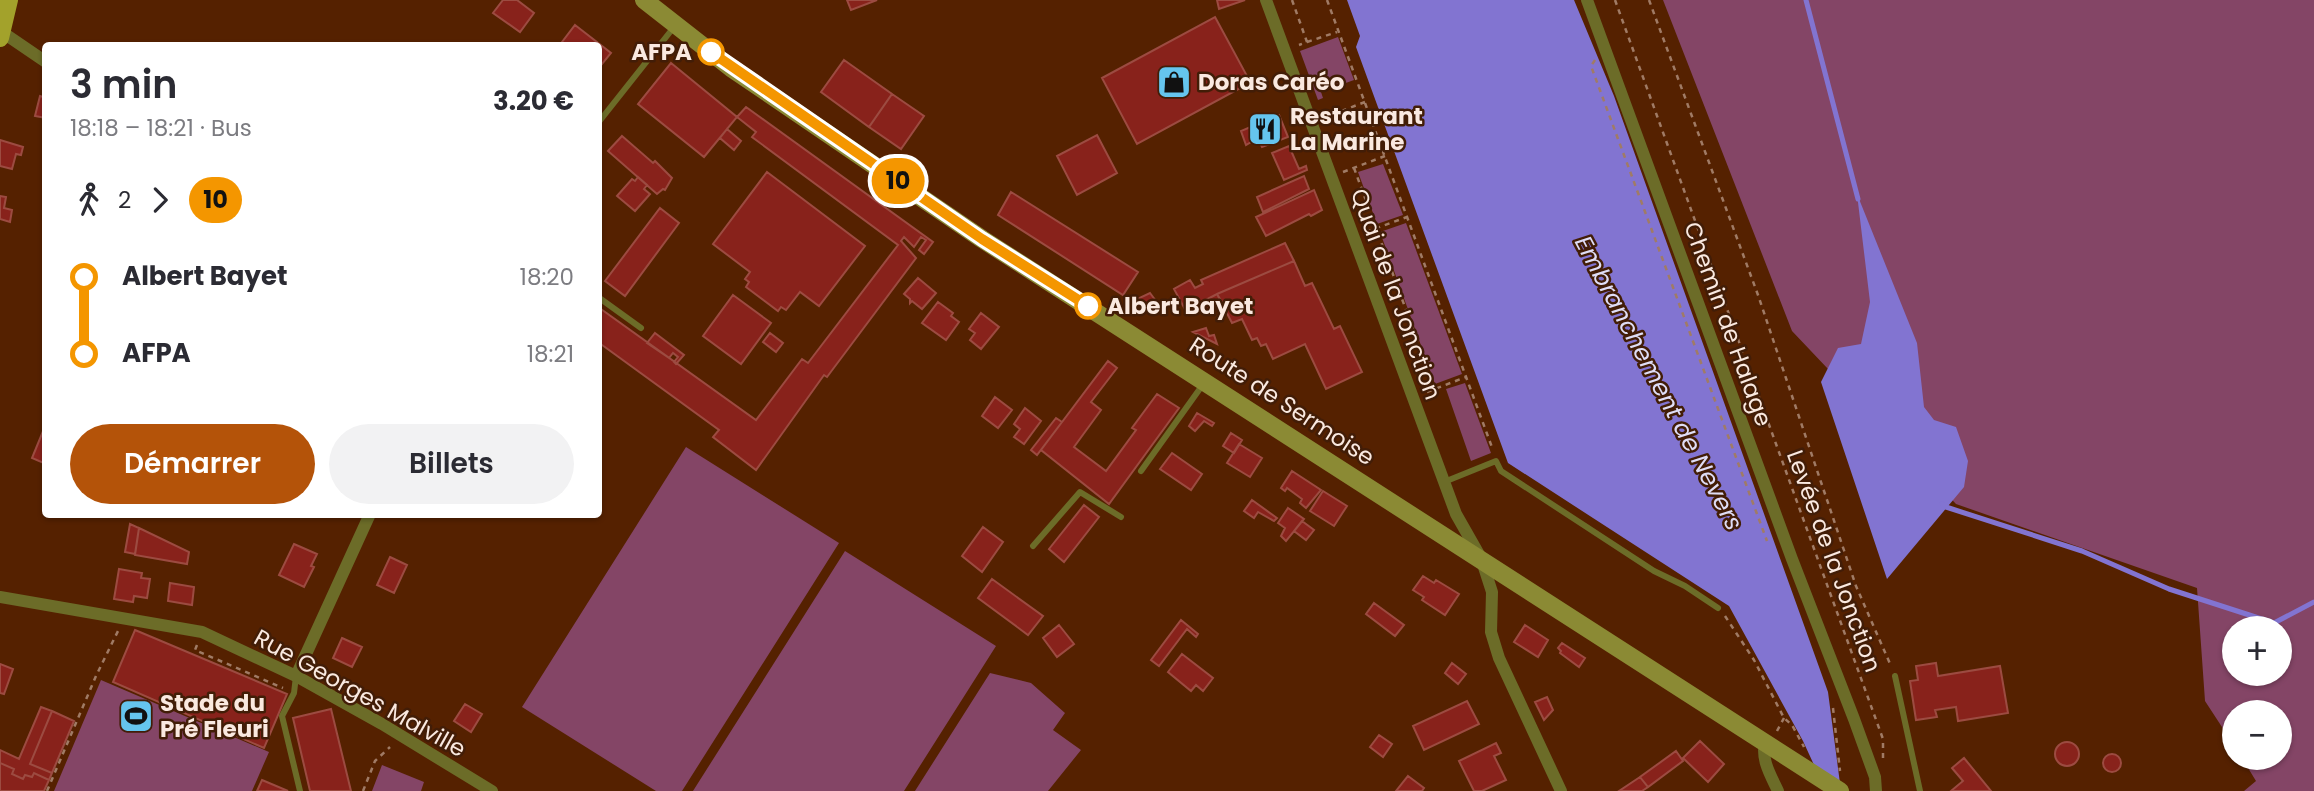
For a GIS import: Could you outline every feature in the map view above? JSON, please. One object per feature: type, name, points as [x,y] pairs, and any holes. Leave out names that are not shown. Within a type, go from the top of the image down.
[{"type":"main road","points":[[1,35],[9,0]]},
{"type":"main road","name":"Route de Sermoise","points":[[645,0],[731,68],[982,239],[1765,741],[1801,757],[1840,791]]},
{"type":"street","name":"Quai de la Jonction","points":[[1266,0],[1456,514],[1481,558],[1492,592],[1491,632],[1499,657],[1561,791]]},
{"type":"street","name":"Chemin de Halage","points":[[1587,0],[1875,777],[1876,791]]},
{"type":"street","points":[[1,35],[42,60]]},
{"type":"street","points":[[296,677],[368,518]]},
{"type":"street","name":"Rue Georges Malville","points":[[0,597],[202,632],[296,677],[401,735],[492,791]]},
{"type":"street","points":[[1765,741],[1762,752],[1778,791]]},
{"type":"lane","points":[[602,118],[675,25]]},
{"type":"lane","points":[[602,300],[642,328]]},
{"type":"lane","points":[[1141,471],[1205,381]]},
{"type":"lane","points":[[1444,482],[1496,461],[1501,471],[1654,571],[1685,586],[1718,608]]},
{"type":"lane","points":[[1033,546],[1080,492],[1121,517]]},
{"type":"lane","points":[[1895,676],[1920,791]]},
{"type":"lane","points":[[296,677],[294,693],[282,716],[300,791]]},
{"type":"path","points":[[1292,0],[1307,42]]},
{"type":"path","points":[[1327,0],[1496,461]]},
{"type":"path","name":"Levée de la Jonction","points":[[1615,0],[1883,739],[1884,754],[1875,777]]},
{"type":"path","points":[[1648,0],[1758,295],[1856,586],[1895,676]]},
{"type":"path","points":[[1296,46],[1338,31]]},
{"type":"path","points":[[1604,45],[1591,66],[1767,541]]},
{"type":"path","points":[[1326,129],[1322,118],[1365,102]]},
{"type":"path","points":[[1342,172],[1385,156]]},
{"type":"path","points":[[1354,168],[1435,388]]},
{"type":"path","points":[[1353,237],[1407,217]]},
{"type":"path","points":[[1413,397],[1466,377]]},
{"type":"path","points":[[1718,608],[1755,660],[1784,718],[1792,725],[1801,757]]},
{"type":"path","points":[[47,791],[120,627],[121,618]]},
{"type":"path","points":[[202,632],[195,650],[294,693]]},
{"type":"path","points":[[1832,701],[1840,770]]},
{"type":"path","points":[[363,791],[375,761],[401,735]]},
{"type":"shaded area","points":[[1663,0],[2314,0],[2314,791],[2244,791],[2256,781],[2249,770],[2292,770],[2292,700],[2222,700],[2222,727],[2205,701],[2197,588],[1956,504],[1792,331]]},
{"type":"shaded area","points":[[1338,37],[1354,80],[1321,92],[1323,98],[1318,100],[1300,51]]},
{"type":"shaded area","points":[[1383,164],[1403,215],[1377,224],[1358,172]]},
{"type":"shaded area","points":[[1406,223],[1462,374],[1435,384],[1380,232]]},
{"type":"shaded area","points":[[1465,383],[1491,453],[1471,461],[1446,389]]},
{"type":"shaded area","points":[[686,447],[839,543],[682,791],[656,791],[522,707]]},
{"type":"shaded area","points":[[845,551],[996,646],[904,791],[693,791]]},
{"type":"shaded area","points":[[990,673],[1031,683],[1065,713],[1053,730],[1081,750],[1048,791],[915,791]]},
{"type":"shaded area","name":"Stade du Pré Fleuri","points":[[101,680],[269,752],[252,791],[54,791]]},
{"type":"shaded area","points":[[382,765],[424,782],[421,791],[372,791]]},
{"type":"water","name":"Embranchement de Nevers","points":[[1347,0],[1574,0],[1614,96],[1828,692],[1841,791],[1826,791],[1803,741],[1729,606],[1508,463],[1356,47],[1360,36]]},
{"type":"water","points":[[1857,194],[1917,343],[1924,407],[1934,420],[1956,427],[1968,461],[1964,487],[1887,579],[1821,382],[1838,348],[1861,344],[1870,302]]},
{"type":"building","points":[[503,0],[517,0],[534,13],[520,32],[493,13]]},
{"type":"building","points":[[847,0],[877,0],[851,10]]},
{"type":"building","points":[[1217,0],[1245,0],[1219,9]]},
{"type":"building","name":"Doras Caréo","points":[[1215,17],[1247,76],[1244,86],[1137,144],[1102,78]]},
{"type":"building","points":[[575,25],[597,42],[562,42]]},
{"type":"building","points":[[602,46],[611,53],[602,64]]},
{"type":"building","points":[[844,60],[892,94],[869,127],[821,92]]},
{"type":"building","points":[[671,63],[737,117],[704,157],[638,104]]},
{"type":"building","points":[[892,94],[924,116],[901,149],[869,127]]},
{"type":"building","points":[[40,96],[42,117],[35,116]]},
{"type":"building","points":[[746,107],[933,242],[924,254],[919,250],[926,240],[921,237],[914,247],[904,237],[901,241],[916,258],[827,377],[824,375],[756,470],[713,437],[719,430],[602,345],[602,310],[756,420],[802,359],[808,363],[898,245],[752,137],[756,132],[737,117]]},
{"type":"building","name":"Restaurant La Marine","points":[[1279,115],[1288,137],[1262,147],[1258,138],[1246,145],[1241,131]]},
{"type":"building","points":[[727,129],[741,141],[734,150],[720,138]]},
{"type":"building","points":[[1097,135],[1117,173],[1077,195],[1057,156]]},
{"type":"building","points":[[622,136],[672,178],[665,190],[657,194],[608,151]]},
{"type":"building","points":[[0,140],[23,147],[21,155],[16,154],[12,169],[0,166]]},
{"type":"building","points":[[1289,146],[1299,169],[1306,166],[1307,170],[1284,180],[1272,153]]},
{"type":"building","points":[[767,172],[865,246],[819,306],[800,292],[786,310],[781,307],[778,311],[746,287],[749,282],[745,279],[750,272],[713,244]]},
{"type":"building","points":[[1304,176],[1309,189],[1263,212],[1257,197]]},
{"type":"building","points":[[638,177],[647,185],[644,189],[650,194],[635,211],[617,196],[632,179],[635,181]]},
{"type":"building","points":[[1314,190],[1322,210],[1266,236],[1256,217]]},
{"type":"building","points":[[1011,192],[1138,272],[1123,295],[998,215]]},
{"type":"building","points":[[0,196],[6,197],[4,208],[12,210],[10,222],[0,219]]},
{"type":"building","points":[[660,208],[679,223],[625,296],[605,281]]},
{"type":"building","points":[[1285,243],[1294,261],[1217,294],[1200,303],[1202,308],[1188,315],[1174,289],[1190,280],[1195,288],[1203,284],[1201,280]]},
{"type":"building","points":[[1294,261],[1305,286],[1312,283],[1334,329],[1340,326],[1362,372],[1326,389],[1305,344],[1273,359],[1266,344],[1261,346],[1257,338],[1252,340],[1242,319],[1232,323],[1217,294]]},
{"type":"building","points":[[918,278],[936,293],[922,309],[912,301],[910,303],[910,299],[904,294]]},
{"type":"building","points":[[1150,293],[1156,301],[1150,311],[1133,301]]},
{"type":"building","points":[[1217,294],[1223,304],[1205,314],[1200,303]]},
{"type":"building","points":[[733,295],[771,323],[741,364],[703,336]]},
{"type":"building","points":[[938,302],[953,313],[951,316],[959,322],[946,340],[922,323]]},
{"type":"building","points":[[981,313],[999,327],[981,349],[970,340],[975,333],[969,329]]},
{"type":"building","points":[[1206,328],[1209,336],[1214,335],[1217,344],[1193,332]]},
{"type":"building","points":[[655,333],[684,355],[676,364],[674,362],[678,357],[673,353],[669,358],[647,343]]},
{"type":"building","points":[[770,333],[783,343],[776,352],[763,342]]},
{"type":"building","points":[[1108,361],[1117,368],[1091,402],[1101,410],[1074,447],[1106,471],[1136,430],[1132,428],[1157,394],[1179,408],[1109,504],[1041,450]]},
{"type":"building","points":[[995,397],[1012,410],[998,428],[982,416]]},
{"type":"building","points":[[1025,408],[1041,421],[1024,444],[1014,437],[1020,429],[1014,424]]},
{"type":"building","points":[[1197,413],[1214,423],[1212,426],[1204,421],[1195,431],[1189,426]]},
{"type":"building","points":[[1056,418],[1062,422],[1037,455],[1031,450]]},
{"type":"building","points":[[1231,433],[1242,440],[1234,453],[1223,446]]},
{"type":"building","points":[[42,434],[42,462],[32,458]]},
{"type":"building","points":[[1239,444],[1262,458],[1250,477],[1227,463]]},
{"type":"building","points":[[1172,453],[1202,474],[1191,490],[1160,469]]},
{"type":"building","points":[[1292,471],[1321,490],[1306,508],[1300,503],[1302,499],[1287,488],[1285,491],[1281,488]]},
{"type":"building","points":[[1323,491],[1347,506],[1334,526],[1310,511]]},
{"type":"building","points":[[1252,500],[1277,518],[1274,521],[1258,512],[1254,518],[1244,511]]},
{"type":"building","points":[[1084,505],[1099,517],[1064,562],[1049,549]]},
{"type":"building","points":[[1288,508],[1304,519],[1286,541],[1281,536],[1285,528],[1278,523]]},
{"type":"building","points":[[1302,521],[1314,530],[1306,540],[1294,531]]},
{"type":"building","points":[[130,524],[139,528],[135,554],[125,552]]},
{"type":"building","points":[[983,527],[1003,542],[982,572],[962,556]]},
{"type":"building","points":[[139,528],[189,552],[187,564],[135,555]]},
{"type":"building","points":[[294,544],[317,554],[304,587],[279,575]]},
{"type":"building","points":[[390,557],[407,565],[394,593],[377,585]]},
{"type":"building","points":[[119,569],[142,573],[141,578],[150,579],[147,598],[134,596],[133,602],[114,599]]},
{"type":"building","points":[[1423,576],[1434,583],[1436,580],[1459,594],[1445,615],[1422,600],[1424,597],[1413,590]]},
{"type":"building","points":[[992,579],[1043,616],[1028,635],[978,598]]},
{"type":"building","points":[[170,583],[194,587],[192,605],[168,601]]},
{"type":"building","points":[[1374,603],[1404,625],[1395,636],[1366,614]]},
{"type":"building","points":[[1181,620],[1198,634],[1196,637],[1187,629],[1159,666],[1151,660]]},
{"type":"building","points":[[1059,625],[1074,644],[1057,657],[1043,638]]},
{"type":"building","points":[[1525,625],[1548,640],[1538,657],[1514,642]]},
{"type":"building","points":[[135,630],[287,694],[264,748],[113,682]]},
{"type":"building","points":[[342,638],[362,647],[352,667],[333,658]]},
{"type":"building","points":[[1562,643],[1585,658],[1579,667],[1560,653],[1558,648]]},
{"type":"building","points":[[1182,654],[1213,678],[1203,691],[1196,685],[1191,691],[1168,672]]},
{"type":"building","points":[[1452,663],[1466,674],[1458,684],[1445,673]]},
{"type":"building","points":[[1936,663],[1938,676],[2000,666],[2008,713],[1958,721],[1956,707],[1935,710],[1937,717],[1916,720],[1910,681],[1918,680],[1916,666]]},
{"type":"building","points":[[0,664],[13,669],[4,694],[0,693]]},
{"type":"building","points":[[1547,697],[1553,710],[1544,720],[1535,702]]},
{"type":"building","points":[[1467,701],[1479,724],[1424,750],[1413,726]]},
{"type":"building","points":[[465,704],[482,714],[471,732],[454,721]]},
{"type":"building","points":[[41,707],[52,711],[30,764],[52,773],[49,780],[34,773],[32,777],[25,775],[23,779],[12,774],[14,769],[0,763],[0,750],[19,759]]},
{"type":"building","points":[[331,709],[351,791],[310,791],[293,718]]},
{"type":"building","points":[[52,711],[74,721],[52,773],[30,764]]},
{"type":"building","points":[[1379,735],[1392,744],[1383,757],[1370,747]]},
{"type":"building","points":[[1700,741],[1724,764],[1708,782],[1683,758]]},
{"type":"building","points":[[2067,742],[2076,745],[2079,754],[2076,763],[2067,766],[2058,763],[2055,754],[2058,745]]},
{"type":"building","points":[[1496,743],[1501,753],[1494,756],[1506,780],[1482,791],[1474,791],[1459,761]]},
{"type":"building","points":[[1676,751],[1683,761],[1648,787],[1640,777]]},
{"type":"building","points":[[2112,754],[2118,757],[2121,763],[2118,769],[2112,772],[2106,769],[2103,763],[2106,757]]},
{"type":"building","points":[[1964,758],[1991,791],[1951,791],[1963,781],[1952,768]]},
{"type":"building","points":[[0,763],[14,769],[12,774],[23,779],[25,775],[32,777],[34,773],[49,780],[44,791],[0,791]]},
{"type":"building","points":[[1408,776],[1424,788],[1422,791],[1396,791]]},
{"type":"building","points":[[1640,777],[1648,787],[1642,791],[1619,791]]},
{"type":"building","points":[[262,780],[288,791],[257,791]]},
{"type":"waterway","points":[[1806,0],[1858,199]]},
{"type":"waterway","points":[[1942,504],[2082,551],[2169,589],[2274,623],[2314,602]]},
{"type":"bus line","name":"10","points":[[711,52],[982,239],[1088,306]]},
{"type":"place","name":"AFPA","points":[[711,52]]},
{"type":"place","name":"Doras Caréo","points":[[1174,82]]},
{"type":"place","name":"Restaurant La Marine","points":[[1265,129]]},
{"type":"place","name":"Albert Bayet","points":[[1088,306]]},
{"type":"place","name":"Stade du Pré Fleuri","points":[[136,716]]}]
